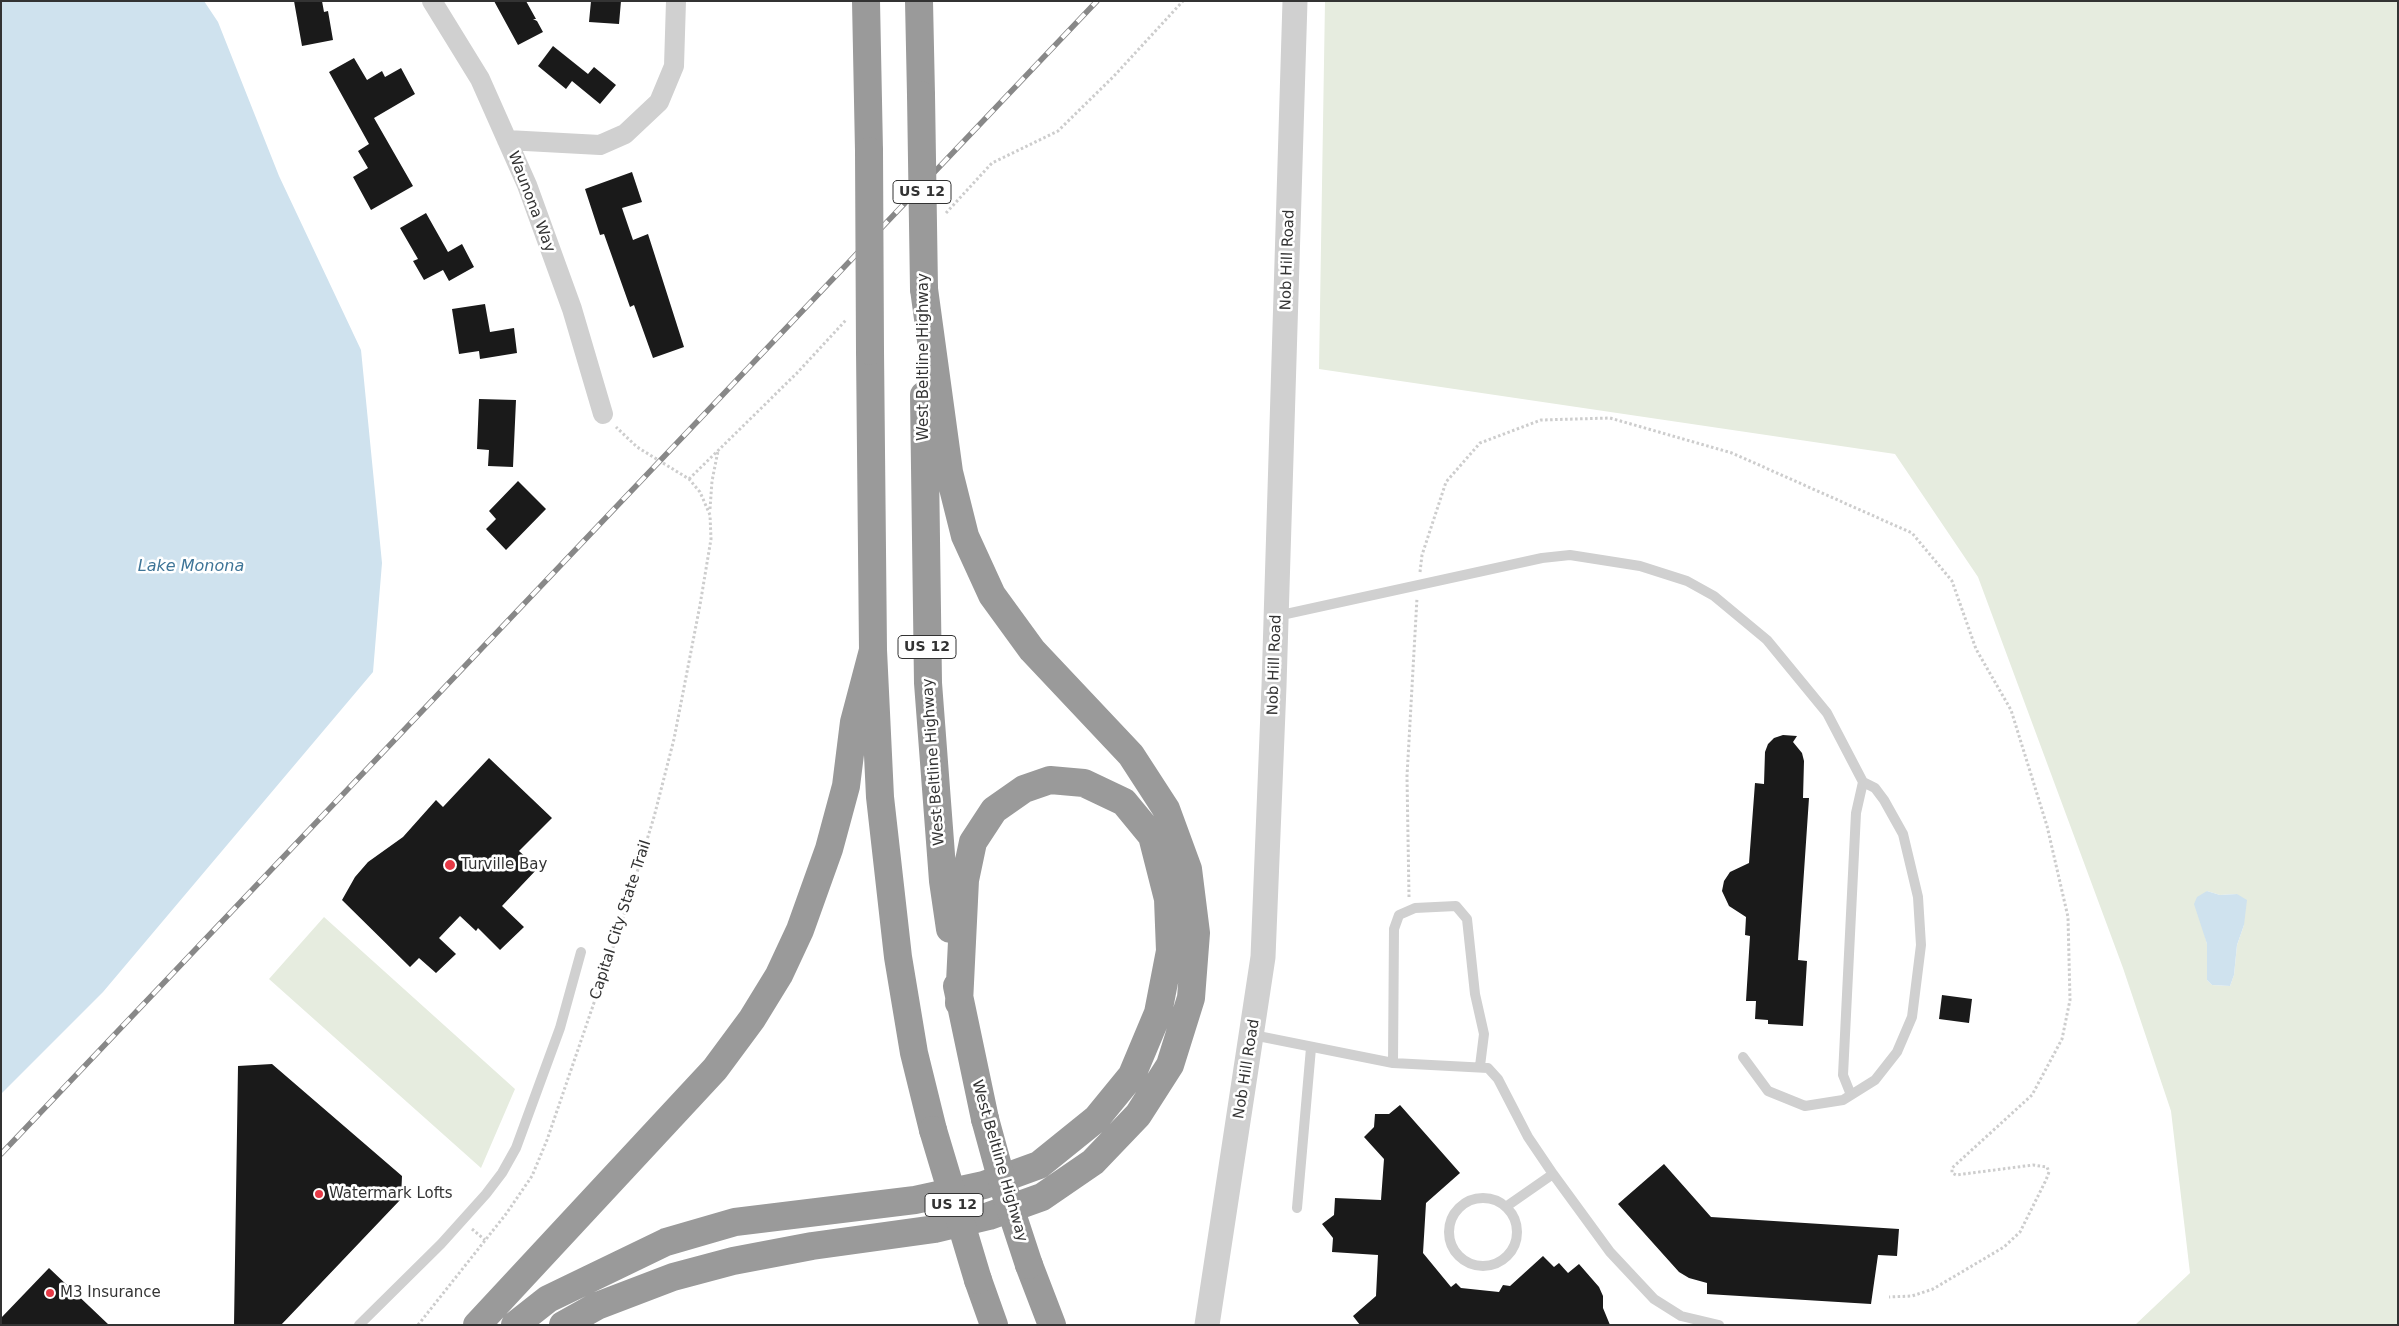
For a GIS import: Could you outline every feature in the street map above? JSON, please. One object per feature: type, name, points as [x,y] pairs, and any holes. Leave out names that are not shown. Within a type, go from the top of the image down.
[{"type":"highway","name":"US 12","points":[[866,1],[873,650],[880,797],[898,958],[914,1053],[933,1130],[978,1280],[994,1325]]},
{"type":"highway","name":"West Beltline Highway","points":[[919,1],[928,683],[943,881],[960,1003],[985,1119],[1005,1192],[1029,1265],[1052,1325]]},
{"type":"highway","points":[[563,1325],[597,1306],[673,1277],[733,1261],[812,1246],[935,1229],[989,1216],[1042,1197],[1093,1162],[1138,1115],[1170,1065],[1191,998],[1196,934],[1188,869],[1166,809],[1131,755],[1032,650],[992,595],[965,536],[949,472],[924,289]]},
{"type":"highway","points":[[477,1325],[715,1069],[752,1019],[779,975],[800,930],[829,850],[846,786],[854,722],[873,650]]},
{"type":"highway","points":[[515,1325],[548,1299],[666,1242],[735,1222],[915,1200],[984,1185],[1039,1165],[1096,1119],[1132,1075],[1158,1013],[1170,951],[1168,899],[1152,836],[1124,802],[1084,782],[1050,780],[1024,789],[994,810],[973,842],[965,880],[960,1003]]},
{"type":"street","name":"Waunona Way","points":[[432,1],[480,79],[526,185],[572,309],[603,414]]},
{"type":"street","points":[[507,140],[600,145],[624,134],[658,102],[674,66],[676,1]]},
{"type":"street","name":"Nob Hill Road","points":[[1207,1325],[1253,1035],[1263,957],[1276,616],[1295,1]]},
{"type":"lane","points":[[1276,616],[1542,558],[1570,556],[1640,566],[1687,581],[1714,596],[1767,640],[1827,713],[1864,782],[1875,788],[1903,834],[1918,897],[1921,945],[1912,1017],[1897,1052],[1875,1080],[1852,1095],[1843,1100],[1804,1106],[1768,1091],[1743,1057]]},
{"type":"lane","points":[[1852,1095],[1843,1075],[1856,813],[1864,782]]},
{"type":"lane","points":[[1393,1064],[1394,929],[1399,914],[1415,908],[1456,906],[1467,919],[1475,994],[1484,1034],[1480,1066]]},
{"type":"lane","points":[[359,1325],[441,1244],[486,1194],[502,1173],[516,1148],[559,1033],[581,952]]},
{"type":"lane","points":[[1253,1035],[1393,1064],[1480,1066],[1488,1068],[1498,1079],[1528,1137],[1610,1252],[1654,1299],[1681,1316],[1719,1325]]},
{"type":"lane","points":[[1296,1208],[1311,1048]]},
{"type":"lane","points":[[1507,1206],[1553,1174]]},
{"type":"lane","points":[[1486,1197],[1497,1200],[1507,1206],[1517,1225],[1517,1236],[1508,1255],[1494,1264],[1478,1266],[1468,1263],[1458,1256],[1452,1246],[1449,1235],[1450,1223],[1455,1212],[1463,1204],[1474,1198],[1486,1197]]},
{"type":"path","name":"Capital City State Trail","points":[[418,1325],[506,1214],[532,1176],[547,1140],[622,921],[654,817],[674,739],[711,539],[709,513],[700,492],[689,479],[637,447],[603,414]]},
{"type":"path","points":[[1409,911],[1407,776],[1418,585],[1422,555],[1446,482],[1480,443],[1541,420],[1610,418],[1732,452],[1912,533],[1952,581],[1976,649],[2011,710],[2047,826],[2068,917],[2070,1000],[2062,1039],[2032,1095],[1952,1168],[1952,1173],[1956,1175],[2033,1165],[2047,1167],[2049,1172],[2046,1180],[2020,1232],[2004,1247],[1932,1289],[1912,1296],[1889,1297]]},
{"type":"path","points":[[709,513],[712,481],[718,450]]},
{"type":"shaded area","points":[[1325,1],[2398,1],[2398,1325],[2135,1325],[2190,1273],[2171,1111],[2123,968],[1978,577],[1895,454],[1319,369]],"holes":[[[2207,891],[2220,895],[2237,894],[2244,925],[2237,945],[2234,975],[2230,986],[2212,985],[2207,980],[2207,944],[2198,910]]]},
{"type":"shaded area","points":[[324,917],[515,1089],[481,1168],[269,979]]},
{"type":"water","name":"Lake Monona","points":[[1,1],[204,1],[218,22],[279,176],[361,350],[382,563],[373,672],[103,992],[1,1094]]},
{"type":"water","points":[[2207,891],[2220,895],[2237,894],[2247,900],[2244,925],[2237,945],[2234,975],[2230,986],[2212,985],[2207,980],[2207,944],[2194,904],[2197,897]]},
{"type":"building","points":[[294,1],[322,1],[324,12],[328,11],[333,40],[302,46]]},
{"type":"building","points":[[494,1],[526,1],[536,19],[533,19],[537,21],[543,32],[518,45]]},
{"type":"building","points":[[591,1],[621,1],[619,24],[589,22]]},
{"type":"building","points":[[553,46],[588,74],[594,67],[616,85],[600,104],[572,81],[566,89],[538,66]]},
{"type":"building","points":[[354,58],[367,80],[382,71],[385,77],[401,68],[415,94],[374,118],[413,186],[371,210],[353,177],[368,168],[358,151],[369,144],[329,72]]},
{"type":"building","points":[[632,172],[642,202],[622,208],[633,240],[648,234],[684,347],[653,358],[634,305],[630,307],[604,234],[600,235],[585,189]]},
{"type":"building","points":[[426,213],[448,252],[462,244],[474,267],[449,281],[443,270],[424,280],[413,261],[418,259],[400,228]]},
{"type":"building","points":[[485,304],[490,332],[514,328],[517,353],[480,359],[479,351],[459,354],[452,309]]},
{"type":"building","points":[[479,399],[516,400],[513,467],[488,466],[489,450],[477,449]]},
{"type":"building","points":[[518,481],[546,509],[506,550],[486,529],[496,519],[489,511]]},
{"type":"building","points":[[1783,735],[1797,736],[1793,742],[1802,753],[1804,761],[1803,798],[1809,798],[1798,960],[1807,961],[1803,1026],[1768,1024],[1768,1020],[1755,1019],[1756,1001],[1746,1001],[1750,936],[1745,935],[1746,917],[1729,906],[1722,891],[1724,881],[1730,872],[1749,863],[1755,783],[1764,784],[1765,752],[1768,744],[1774,738]]},
{"type":"building","name":"Turville Bay","points":[[489,758],[552,818],[519,851],[538,868],[502,906],[524,927],[500,950],[478,928],[476,931],[460,916],[439,938],[456,954],[436,973],[419,958],[410,967],[342,900],[355,877],[368,862],[403,837],[436,800],[443,807]]},
{"type":"building","points":[[1942,995],[1972,999],[1969,1023],[1939,1019]]},
{"type":"building","name":"Watermark Lofts","points":[[272,1064],[402,1176],[401,1199],[281,1325],[234,1325],[238,1066]]},
{"type":"building","points":[[1400,1105],[1460,1173],[1426,1203],[1423,1253],[1451,1287],[1456,1283],[1461,1288],[1499,1292],[1503,1285],[1510,1286],[1543,1256],[1554,1267],[1559,1263],[1568,1273],[1579,1264],[1599,1287],[1603,1296],[1603,1308],[1610,1325],[1360,1325],[1353,1316],[1376,1296],[1378,1255],[1332,1252],[1333,1238],[1322,1224],[1334,1215],[1335,1198],[1381,1200],[1384,1159],[1364,1137],[1374,1127],[1375,1114],[1389,1114]]},
{"type":"building","points":[[1664,1164],[1711,1217],[1899,1229],[1897,1256],[1878,1255],[1871,1304],[1707,1294],[1707,1283],[1689,1278],[1679,1272],[1618,1204]]},
{"type":"building","name":"M3 Insurance","points":[[49,1268],[109,1325],[1,1325],[1,1318]]},
{"type":"railway","points":[[1,1154],[1097,1]]},
{"type":"place","name":"Turville Bay","points":[[450,865]]},
{"type":"place","name":"Watermark Lofts","points":[[319,1194]]},
{"type":"place","name":"M3 Insurance","points":[[50,1293]]}]
